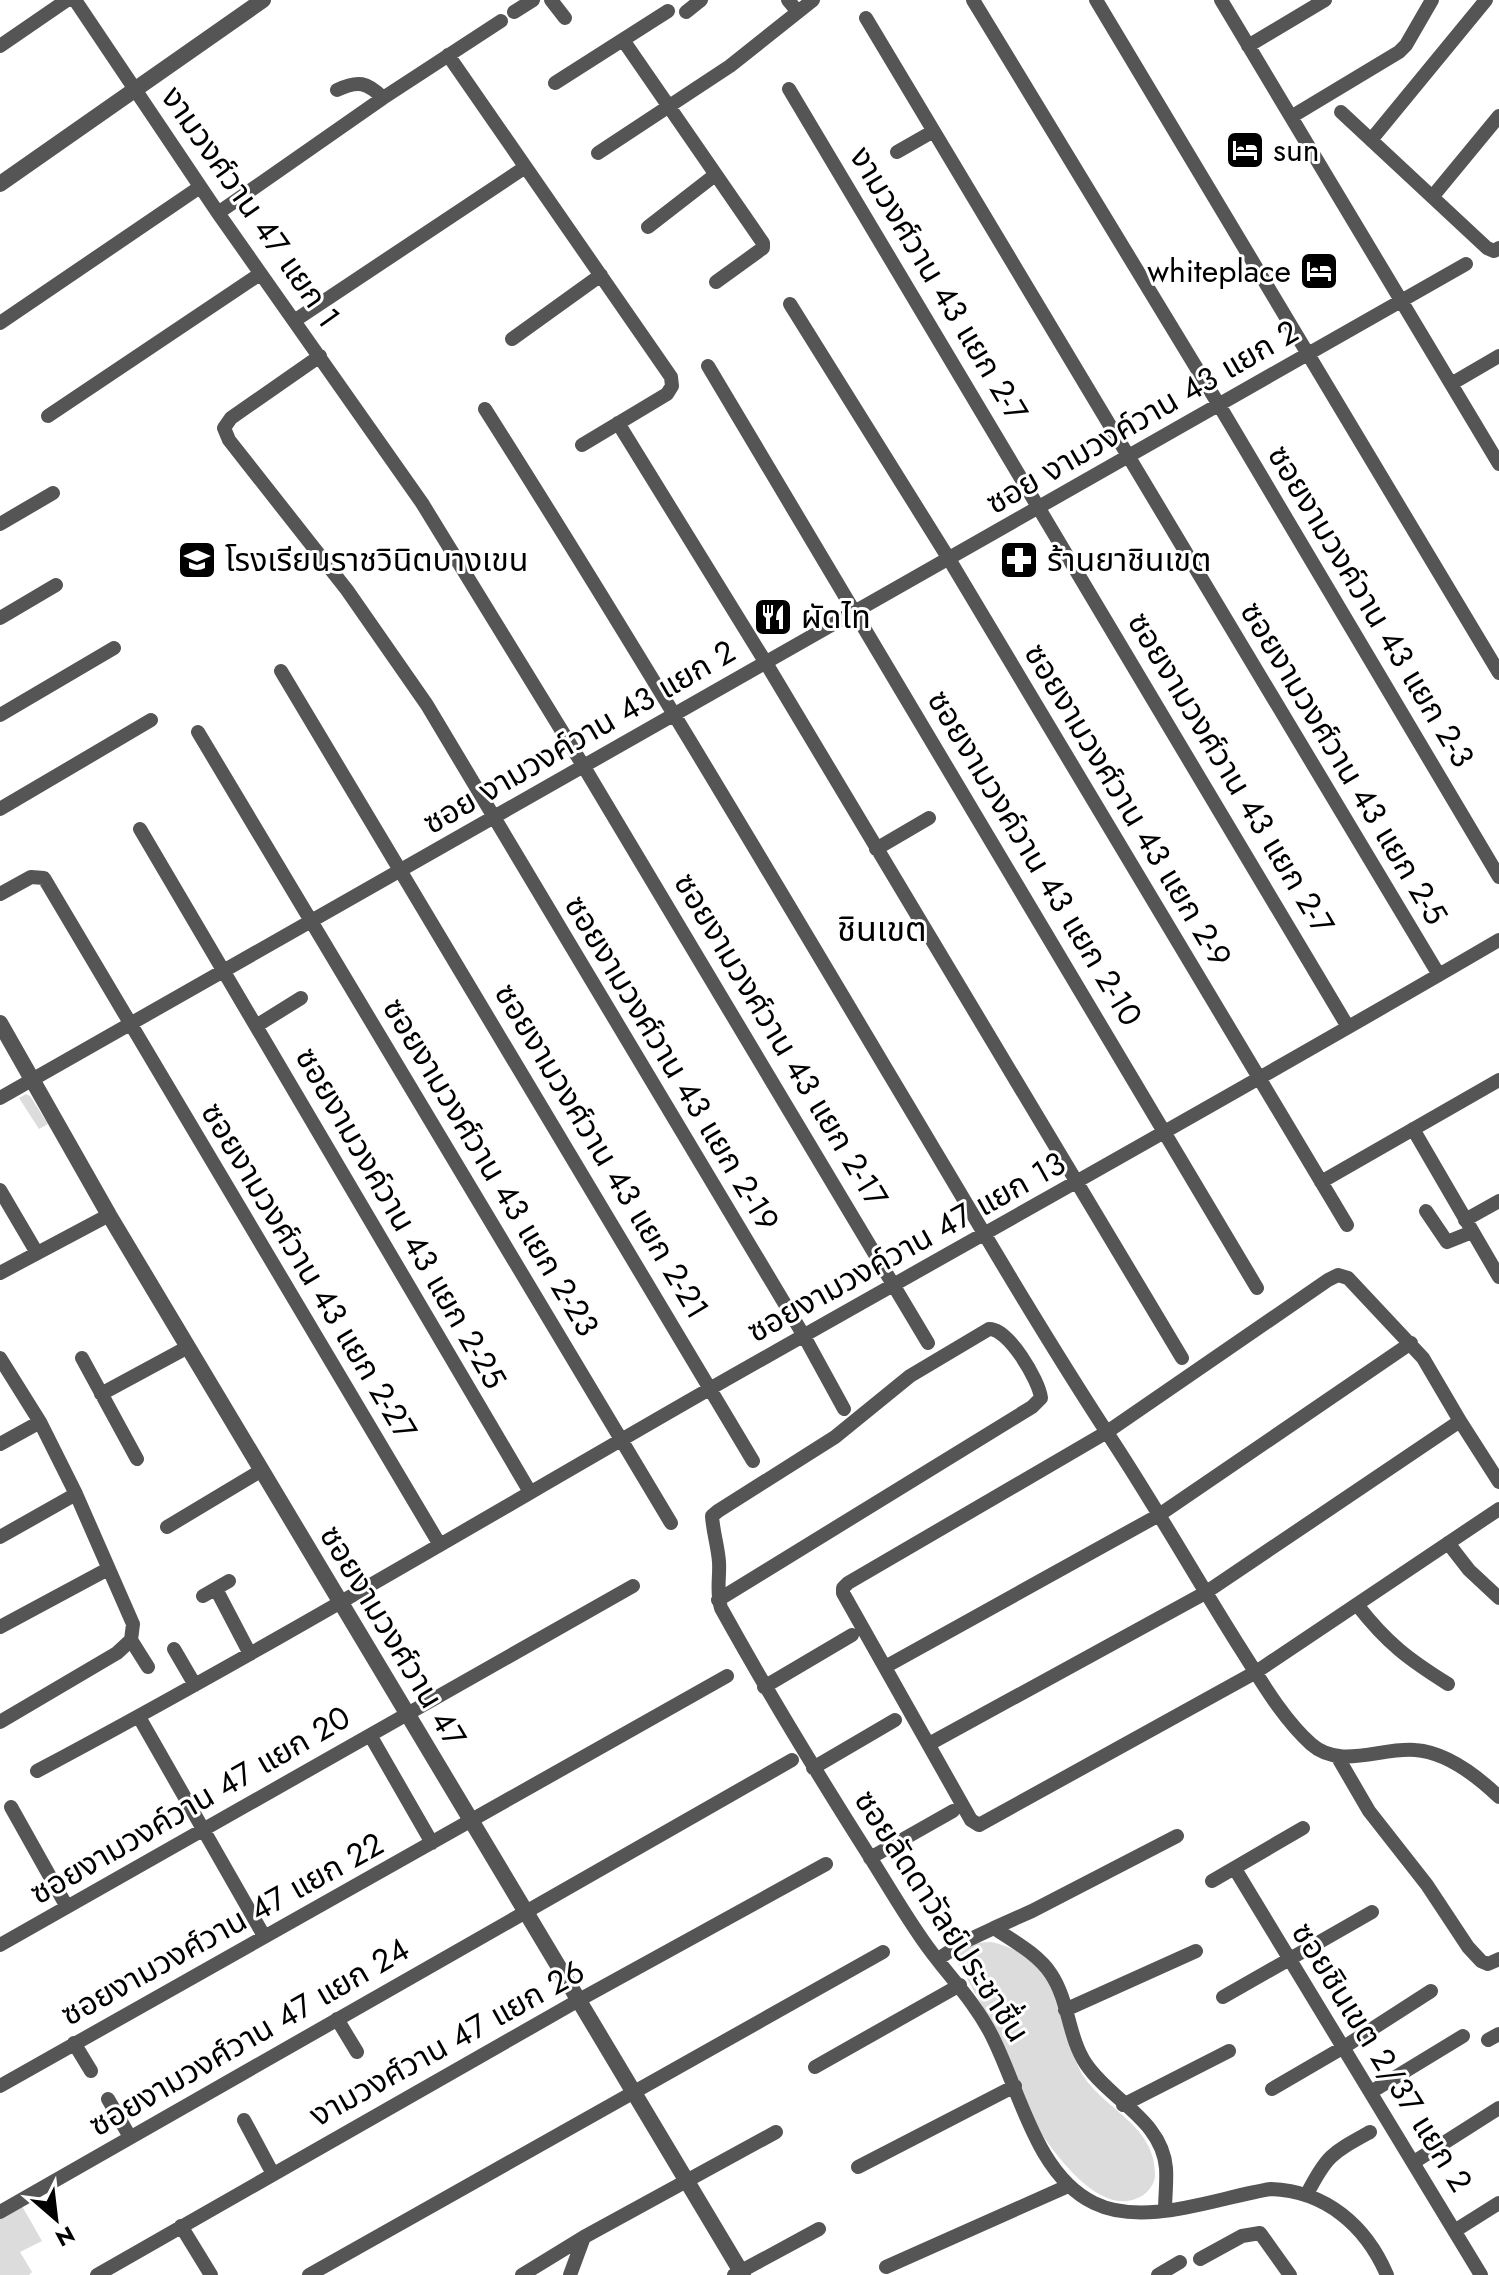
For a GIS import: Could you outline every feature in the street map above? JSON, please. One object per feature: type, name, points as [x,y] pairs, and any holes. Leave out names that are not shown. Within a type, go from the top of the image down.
[{"type":"street","points":[[0,46],[67,0]]},
{"type":"street","name":"งามวงศ์วาน 47 แยก 1","points":[[75,0],[260,274],[422,503],[584,767]]},
{"type":"street","points":[[0,184],[263,0]]},
{"type":"street","points":[[514,12],[533,0]]},
{"type":"street","points":[[686,12],[701,0]]},
{"type":"street","points":[[788,0],[798,12]]},
{"type":"street","points":[[598,153],[730,66],[813,0]]},
{"type":"street","name":"ซอยงามวงค์วาน 43 แยก 2-3","points":[[973,0],[1219,405],[1499,877]]},
{"type":"street","points":[[1096,0],[1499,673]]},
{"type":"street","points":[[1221,0],[1498,462]]},
{"type":"street","points":[[1248,46],[1325,0]]},
{"type":"street","points":[[1291,117],[1403,49],[1432,0]]},
{"type":"street","points":[[1371,140],[1486,0]]},
{"type":"street","points":[[553,1],[565,18]]},
{"type":"street","points":[[555,83],[668,11]]},
{"type":"street","name":"ซอยงามวงศ์วาน 43 แยก 2-5","points":[[866,18],[1439,975]]},
{"type":"street","points":[[218,213],[383,98],[501,21]]},
{"type":"street","points":[[623,40],[764,245],[716,282]]},
{"type":"street","points":[[448,55],[672,381],[667,394],[582,445]]},
{"type":"street","points":[[337,90],[357,82],[364,83],[383,98]]},
{"type":"street","name":"งามวงศ์วาน 43 แยก 2-7","points":[[789,89],[1040,507]]},
{"type":"street","points":[[1341,112],[1496,250]]},
{"type":"street","points":[[1433,196],[1499,116]]},
{"type":"street","points":[[897,152],[932,132]]},
{"type":"street","points":[[294,321],[524,168]]},
{"type":"street","points":[[648,227],[715,175]]},
{"type":"street","points":[[0,323],[200,187]]},
{"type":"street","name":"ซอย งามวงค์วาน 43 แยก 2","points":[[0,1098],[1466,264]]},
{"type":"street","points":[[48,416],[260,274]]},
{"type":"street","points":[[512,339],[601,275]]},
{"type":"street","name":"ซอยงามวงศ์วาน 43 แยก 2-9","points":[[790,304],[949,559],[1347,1225]]},
{"type":"street","name":"ซอยงามวงศ์วาน 43 แยก 2-19","points":[[320,356],[231,418],[224,428],[229,440],[347,590],[427,705],[492,819],[804,1336],[844,1409]]},
{"type":"street","points":[[1451,384],[1499,356]]},
{"type":"street","name":"ซอยงามวงค์วาน 43 แยก 2-10","points":[[708,366],[1257,1288]]},
{"type":"street","points":[[485,409],[675,715],[985,1234],[1256,1672],[1310,1743],[1320,1751],[1337,1756],[1418,1750],[1438,1755],[1499,1797]]},
{"type":"street","points":[[618,423],[766,663],[1182,1358]]},
{"type":"street","points":[[0,524],[53,493]]},
{"type":"street","name":"ซอยงามวงศ์วาน 43 แยก 2-7","points":[[1040,507],[1348,1027]]},
{"type":"street","points":[[0,618],[56,585]]},
{"type":"street","points":[[0,715],[114,648]]},
{"type":"street","name":"ซอยงามวงศ์วาน 43 แยก 2-21","points":[[281,671],[753,1461]]},
{"type":"street","points":[[0,809],[151,720]]},
{"type":"street","name":"ซอยงามวงศ์วาน 43 แยก 2-23","points":[[198,732],[671,1523]]},
{"type":"street","name":"ซอยงามวงศ์วาน 43 แยก 2-17","points":[[584,767],[928,1343]]},
{"type":"street","points":[[876,849],[929,818]]},
{"type":"street","name":"ซอยงามวงค์วาน 43 แยก 2-25","points":[[140,829],[530,1492]]},
{"type":"street","name":"ซอยงามวงศ์วาน 43 แยก 2-27","points":[[0,894],[31,877],[44,878],[440,1545]]},
{"type":"street","name":"ซอยงามวงค์วาน 47 แยก 13","points":[[37,1771],[341,1603],[711,1388],[1166,1133],[1499,940]]},
{"type":"street","points":[[256,1026],[301,998]]},
{"type":"street","name":"ซอยงามวงศ์วาน 47","points":[[0,1023],[109,1215],[579,2000],[739,2274]]},
{"type":"street","points":[[1321,1182],[1499,1080]]},
{"type":"street","points":[[1413,1129],[1499,1277]]},
{"type":"street","points":[[0,1190],[37,1253]]},
{"type":"street","points":[[1426,1211],[1447,1242],[1499,1201]]},
{"type":"street","points":[[0,1273],[109,1215]]},
{"type":"street","points":[[1499,1482],[1423,1358],[1348,1278],[1338,1275],[1107,1432],[843,1588],[843,1593],[971,1820],[979,1825],[1256,1672],[1499,1509]]},
{"type":"street","name":"ซอยลัดดาวัลย์ประชาชื่น","points":[[718,1600],[1032,1407],[1041,1398],[1038,1386],[1017,1351],[1001,1332],[989,1329],[910,1376],[835,1437],[712,1516],[719,1562],[718,1600],[764,1687],[870,1858],[922,1939],[979,2012],[1042,2149],[1068,2186],[1094,2203],[1130,2213],[1165,2211],[1271,2189],[1307,2194],[1333,2207],[1362,2232],[1387,2275]]},
{"type":"street","points":[[885,1667],[1159,1515],[1411,1343]]},
{"type":"street","points":[[101,1394],[188,1347]]},
{"type":"street","points":[[82,1358],[137,1459]]},
{"type":"street","points":[[0,1359],[40,1422],[76,1494],[133,1624],[131,1640],[148,1667]]},
{"type":"street","points":[[929,1744],[1205,1593],[1460,1421]]},
{"type":"street","points":[[0,1444],[40,1422]]},
{"type":"street","points":[[167,1527],[262,1470]]},
{"type":"street","points":[[0,1537],[76,1494]]},
{"type":"street","points":[[1448,1543],[1469,1570],[1499,1598]]},
{"type":"street","points":[[0,1627],[108,1569]]},
{"type":"street","name":"ซอยงามวงค์วาน 47 แยก 20","points":[[0,1945],[633,1586]]},
{"type":"street","points":[[216,1589],[250,1654]]},
{"type":"street","points":[[1358,1606],[1396,1649],[1448,1684]]},
{"type":"street","points":[[764,1687],[852,1635]]},
{"type":"street","points":[[0,1722],[117,1653],[131,1640]]},
{"type":"street","points":[[174,1649],[195,1685]]},
{"type":"street","name":"ซอยงามวงศ์วาน 47 แยก 22","points":[[0,2086],[727,1676]]},
{"type":"street","points":[[139,1717],[264,1936]]},
{"type":"street","points":[[813,1768],[895,1720]]},
{"type":"street","points":[[370,1735],[432,1843]]},
{"type":"street","points":[[1337,1756],[1369,1811],[1427,1885],[1474,1955],[1488,1964],[1499,1959]]},
{"type":"street","name":"ซอยงามวงศ์วาน 47 แยก 24","points":[[0,2212],[792,1760]]},
{"type":"street","points":[[11,1807],[67,1907]]},
{"type":"street","points":[[870,1858],[953,1811]]},
{"type":"street","points":[[1212,1881],[1303,1828]]},
{"type":"street","points":[[938,1959],[964,1942],[1032,1911],[1177,1836]]},
{"type":"street","name":"งามวงศ์วาน 47 แยก 26","points":[[97,2275],[579,2000],[826,1864]]},
{"type":"street","name":"ซอยชินเขต 2/37 แยก 2","points":[[1235,1869],[1481,2275]]},
{"type":"street","points":[[1223,1997],[1372,1912]]},
{"type":"street","points":[[994,1928],[1025,1949],[1050,1973],[1084,2061],[1098,2081],[1149,2127],[1166,2166],[1165,2211]]},
{"type":"street","points":[[1065,2010],[1196,1951]]},
{"type":"street","points":[[309,2275],[883,1952]]},
{"type":"street","points":[[815,2067],[960,1985]]},
{"type":"street","points":[[1272,2089],[1431,1991]]},
{"type":"street","points":[[337,2019],[357,2052]]},
{"type":"street","points":[[1371,2092],[1463,2036]]},
{"type":"street","points":[[74,2043],[91,2071]]},
{"type":"street","points":[[1123,2105],[1229,2051]]},
{"type":"street","points":[[858,2167],[1015,2086]]},
{"type":"street","points":[[108,2099],[130,2137]]},
{"type":"street","points":[[1414,2162],[1499,2108]]},
{"type":"street","points":[[244,2120],[273,2174]]},
{"type":"street","points":[[522,2275],[584,2237],[776,2132]]},
{"type":"street","points":[[1307,2194],[1323,2163],[1335,2152],[1370,2132]]},
{"type":"street","points":[[886,2267],[1068,2186]]},
{"type":"street","points":[[1456,2230],[1499,2203]]},
{"type":"street","points":[[181,2226],[211,2275]]},
{"type":"street","points":[[739,2274],[819,2229]]},
{"type":"street","points":[[1200,2259],[1242,2236],[1260,2233],[1290,2275]]},
{"type":"street","points":[[570,2275],[584,2237]]},
{"type":"street","points":[[1158,2275],[1180,2262]]},
{"type":"shaded area","points":[[26,1094],[48,1124],[39,1129],[19,1098]]},
{"type":"shaded area","points":[[992,1942],[1017,1951],[1039,1967],[1051,1989],[1082,2074],[1146,2142],[1155,2177],[1151,2187],[1140,2197],[1126,2201],[1112,2200],[1099,2194],[1074,2174],[1040,2131],[979,1999],[956,1960],[957,1952],[972,1943]]},
{"type":"shaded area","points":[[22,2206],[42,2241],[20,2252],[32,2272],[29,2275],[0,2275],[0,2217]]},
{"type":"place","name":"sun","points":[[1245,150]]},
{"type":"place","name":"whiteplace","points":[[1319,271]]},
{"type":"place","name":"โรงเรียนราชวินิตบางเขน","points":[[197,560]]},
{"type":"place","name":"ร้านยาชินเขต","points":[[1019,560]]},
{"type":"place","name":"ผัดไท","points":[[773,617]]},
{"type":"district","name":"ชินเขต","points":[[882,929]]}]
